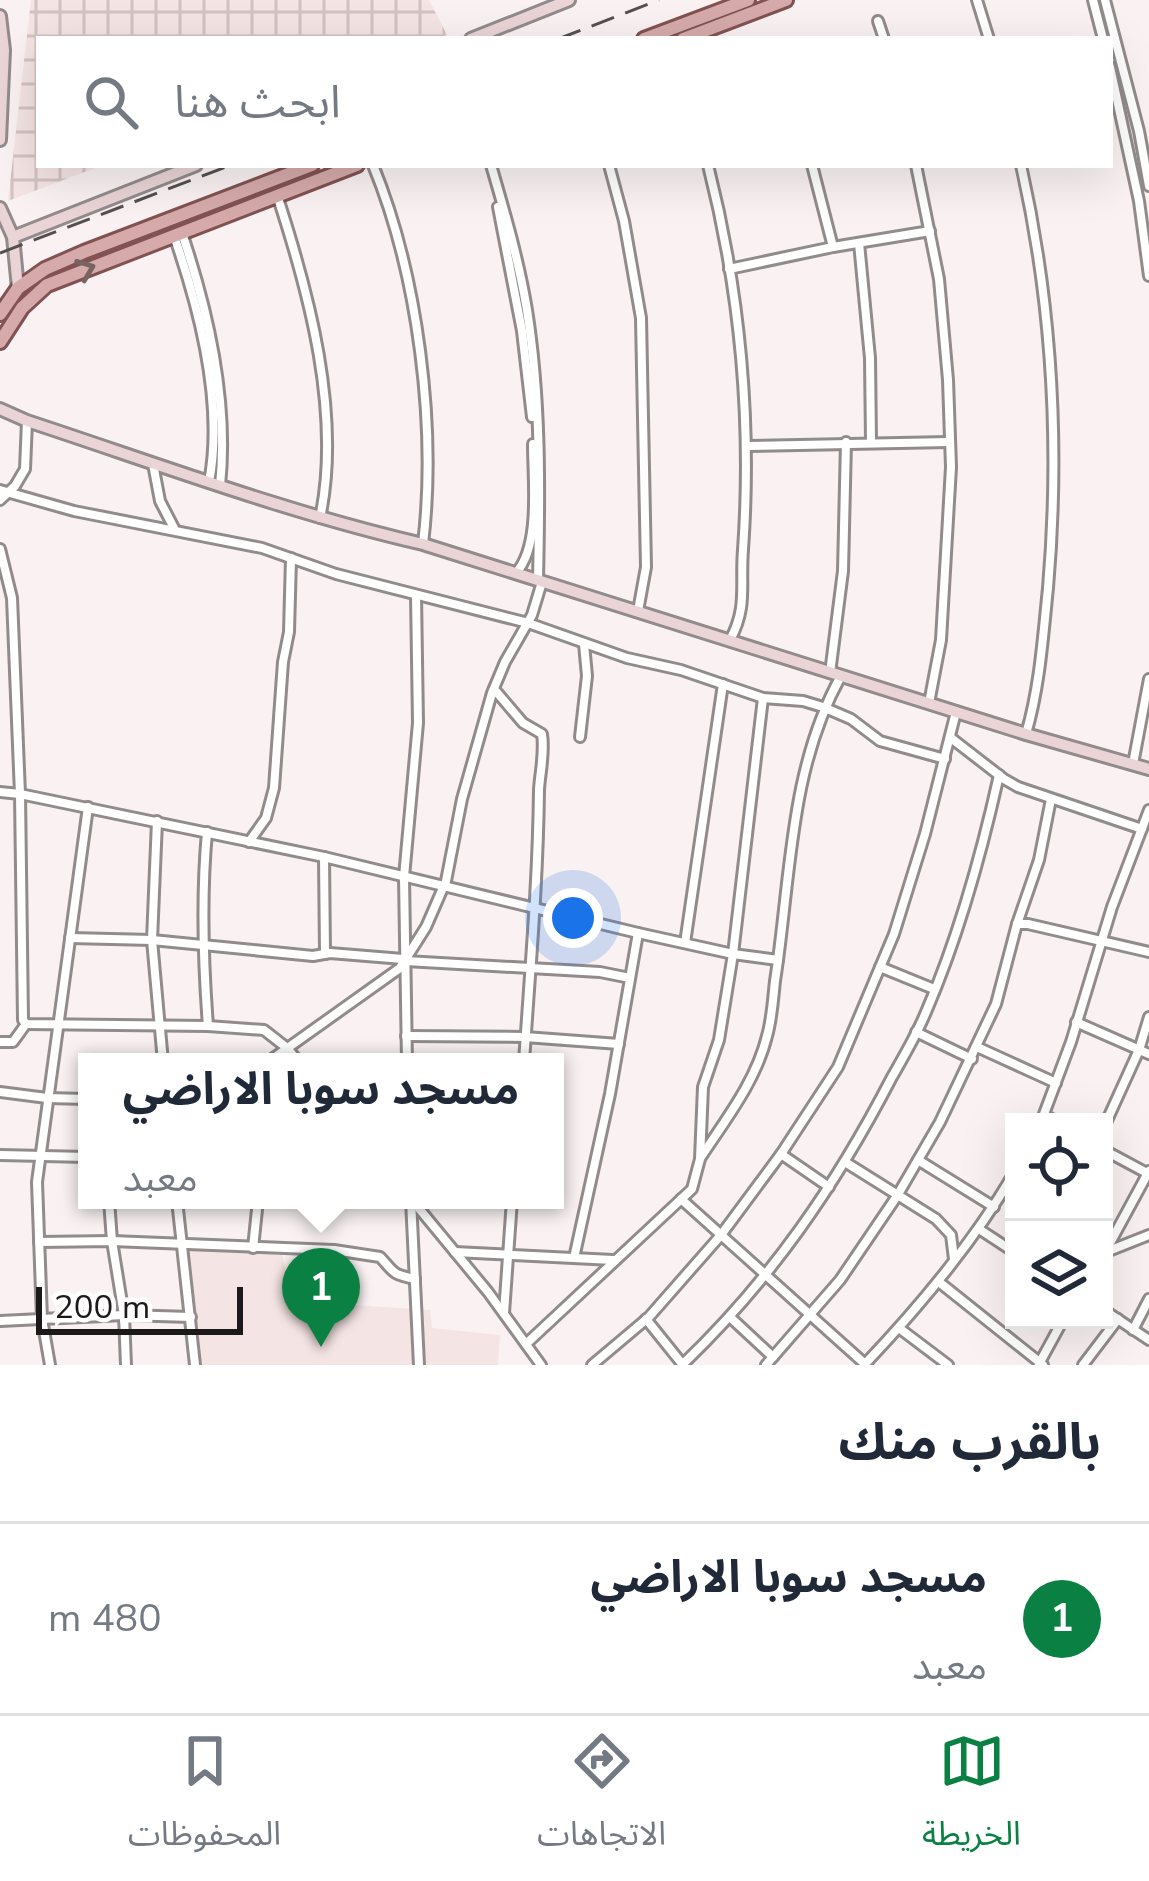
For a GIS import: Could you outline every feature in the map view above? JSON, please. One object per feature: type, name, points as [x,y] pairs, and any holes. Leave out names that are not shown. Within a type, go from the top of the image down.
[{"type":"main road","points":[[652,36],[748,0]]},
{"type":"main road","points":[[691,36],[786,0]]},
{"type":"main road","points":[[0,314],[18,288],[45,269],[304,168]]},
{"type":"main road","points":[[0,342],[22,308],[47,285],[349,168]]},
{"type":"street","points":[[479,36],[569,0]]},
{"type":"street","points":[[977,0],[988,36]]},
{"type":"street","points":[[1094,0],[1102,36]]},
{"type":"street","points":[[1105,0],[1149,186]]},
{"type":"street","points":[[0,16],[0,140]]},
{"type":"street","points":[[878,21],[883,36]]},
{"type":"street","points":[[1113,81],[1139,201],[1149,277]]},
{"type":"street","points":[[8,232],[188,168]]},
{"type":"street","points":[[374,168],[399,242],[417,336],[427,440],[423,544]]},
{"type":"street","points":[[490,168],[522,331],[533,430],[530,537],[527,561],[516,573]]},
{"type":"street","points":[[280,1053],[404,962],[426,927],[452,860],[462,799],[494,688],[528,623],[540,581],[540,485],[527,309],[490,168]]},
{"type":"street","points":[[610,168],[641,317],[646,567],[638,611]]},
{"type":"street","points":[[708,168],[729,269],[745,398],[745,581],[739,623],[730,640]]},
{"type":"street","points":[[813,168],[833,247]]},
{"type":"street","points":[[917,168],[945,331],[950,442],[941,640],[929,704]]},
{"type":"street","points":[[1022,168],[1039,249],[1052,454],[1045,617],[1026,734]]},
{"type":"street","points":[[277,194],[304,285],[320,367],[326,459],[320,518]]},
{"type":"street","points":[[0,208],[18,288]]},
{"type":"street","points":[[729,269],[930,231]]},
{"type":"street","points":[[178,235],[207,368],[214,484]]},
{"type":"street","points":[[859,243],[870,358],[871,442]]},
{"type":"street","points":[[0,410],[320,518],[423,544],[1149,770]]},
{"type":"street","points":[[2,494],[15,486],[25,469],[27,421]]},
{"type":"street","points":[[700,1159],[743,1094],[767,1036],[796,810],[808,755],[835,674],[844,571],[846,442]]},
{"type":"street","points":[[747,446],[950,442]]},
{"type":"street","points":[[153,464],[160,501],[176,531]]},
{"type":"street","points":[[2,494],[241,543],[336,574],[528,623],[763,698],[823,707],[851,718],[880,741],[946,759]]},
{"type":"street","points":[[0,549],[12,598],[26,1024]]},
{"type":"street","points":[[249,842],[266,818],[274,788],[291,558]]},
{"type":"street","points":[[407,1053],[404,878],[418,723],[416,595]]},
{"type":"street","points":[[580,736],[587,676],[584,644]]},
{"type":"street","points":[[1132,764],[1149,679]]},
{"type":"street","points":[[685,943],[723,684]]},
{"type":"street","points":[[494,688],[523,723],[542,734],[536,908],[524,1053]]},
{"type":"street","points":[[526,1344],[692,1189],[700,1159],[703,1088],[718,1040],[733,954],[763,698]]},
{"type":"street","points":[[592,1365],[646,1319],[721,1235],[838,1067],[894,934],[956,710]]},
{"type":"street","points":[[951,737],[999,776],[1051,800],[1145,826]]},
{"type":"street","points":[[646,1319],[685,1364],[796,1238],[863,1133],[935,989],[964,911],[999,776]]},
{"type":"street","points":[[0,792],[324,857],[638,934],[778,960]]},
{"type":"street","points":[[730,1317],[770,1361],[840,1280],[897,1195],[972,1059],[996,1004],[1039,860],[1051,800]]},
{"type":"street","points":[[50,1365],[42,1319],[37,1182],[88,807]]},
{"type":"street","points":[[1045,1113],[1149,810]]},
{"type":"street","points":[[157,821],[152,940],[162,1053]]},
{"type":"street","points":[[206,832],[202,946],[208,1026]]},
{"type":"street","points":[[324,857],[325,954]]},
{"type":"street","points":[[1017,924],[1149,952]]},
{"type":"street","points":[[574,1258],[638,934]]},
{"type":"street","points":[[70,938],[152,940],[313,956],[600,972],[630,978]]},
{"type":"street","points":[[880,967],[935,989]]},
{"type":"street","points":[[1111,1113],[1144,1052],[1149,1017]]},
{"type":"street","points":[[1076,1022],[1144,1052]]},
{"type":"street","points":[[26,1024],[264,1030],[291,1053]]},
{"type":"street","points":[[0,1042],[13,1042],[26,1024]]},
{"type":"street","points":[[916,1032],[972,1059]]},
{"type":"street","points":[[406,1036],[619,1044]]},
{"type":"street","points":[[977,1047],[1056,1083]]},
{"type":"street","points":[[0,1092],[78,1099]]},
{"type":"street","points":[[781,1154],[829,1187]]},
{"type":"street","points":[[1113,1154],[1148,1172],[1113,1236]]},
{"type":"street","points":[[0,1155],[78,1157]]},
{"type":"street","points":[[918,1160],[994,1207]]},
{"type":"street","points":[[845,1162],[936,1219],[951,1235],[954,1260]]},
{"type":"street","points":[[681,1199],[865,1364],[939,1282],[1005,1188]]},
{"type":"street","points":[[110,1209],[124,1315],[125,1365]]},
{"type":"street","points":[[178,1209],[195,1365]]},
{"type":"street","points":[[253,1248],[257,1209]]},
{"type":"street","points":[[411,1209],[419,1365]]},
{"type":"street","points":[[419,1209],[541,1365]]},
{"type":"street","points":[[504,1314],[511,1209]]},
{"type":"street","points":[[979,1229],[1005,1246]]},
{"type":"street","points":[[1113,1249],[1149,1235]]},
{"type":"street","points":[[39,1242],[334,1250],[380,1257],[396,1275],[415,1279]]},
{"type":"street","points":[[455,1252],[615,1260]]},
{"type":"street","points":[[939,1282],[1040,1364],[1058,1329]]},
{"type":"street","points":[[1133,1330],[1149,1299]]},
{"type":"street","points":[[1113,1316],[1149,1340]]},
{"type":"street","points":[[0,1321],[191,1317]]},
{"type":"street","points":[[1083,1365],[1118,1319]]},
{"type":"street","points":[[899,1328],[948,1365]]},
{"type":"shaded area","points":[[31,0],[429,0],[447,35],[36,36],[36,168],[95,168],[8,201]]},
{"type":"shaded area","points":[[183,1245],[281,1247],[291,1301],[430,1310],[432,1328],[500,1335],[498,1365],[194,1365]]},
{"type":"railway","points":[[566,36],[659,0]]},
{"type":"railway","points":[[0,253],[223,168]]},
{"type":"place","name":"مسجد سوبا الاراضي","points":[[321,1347]]}]
